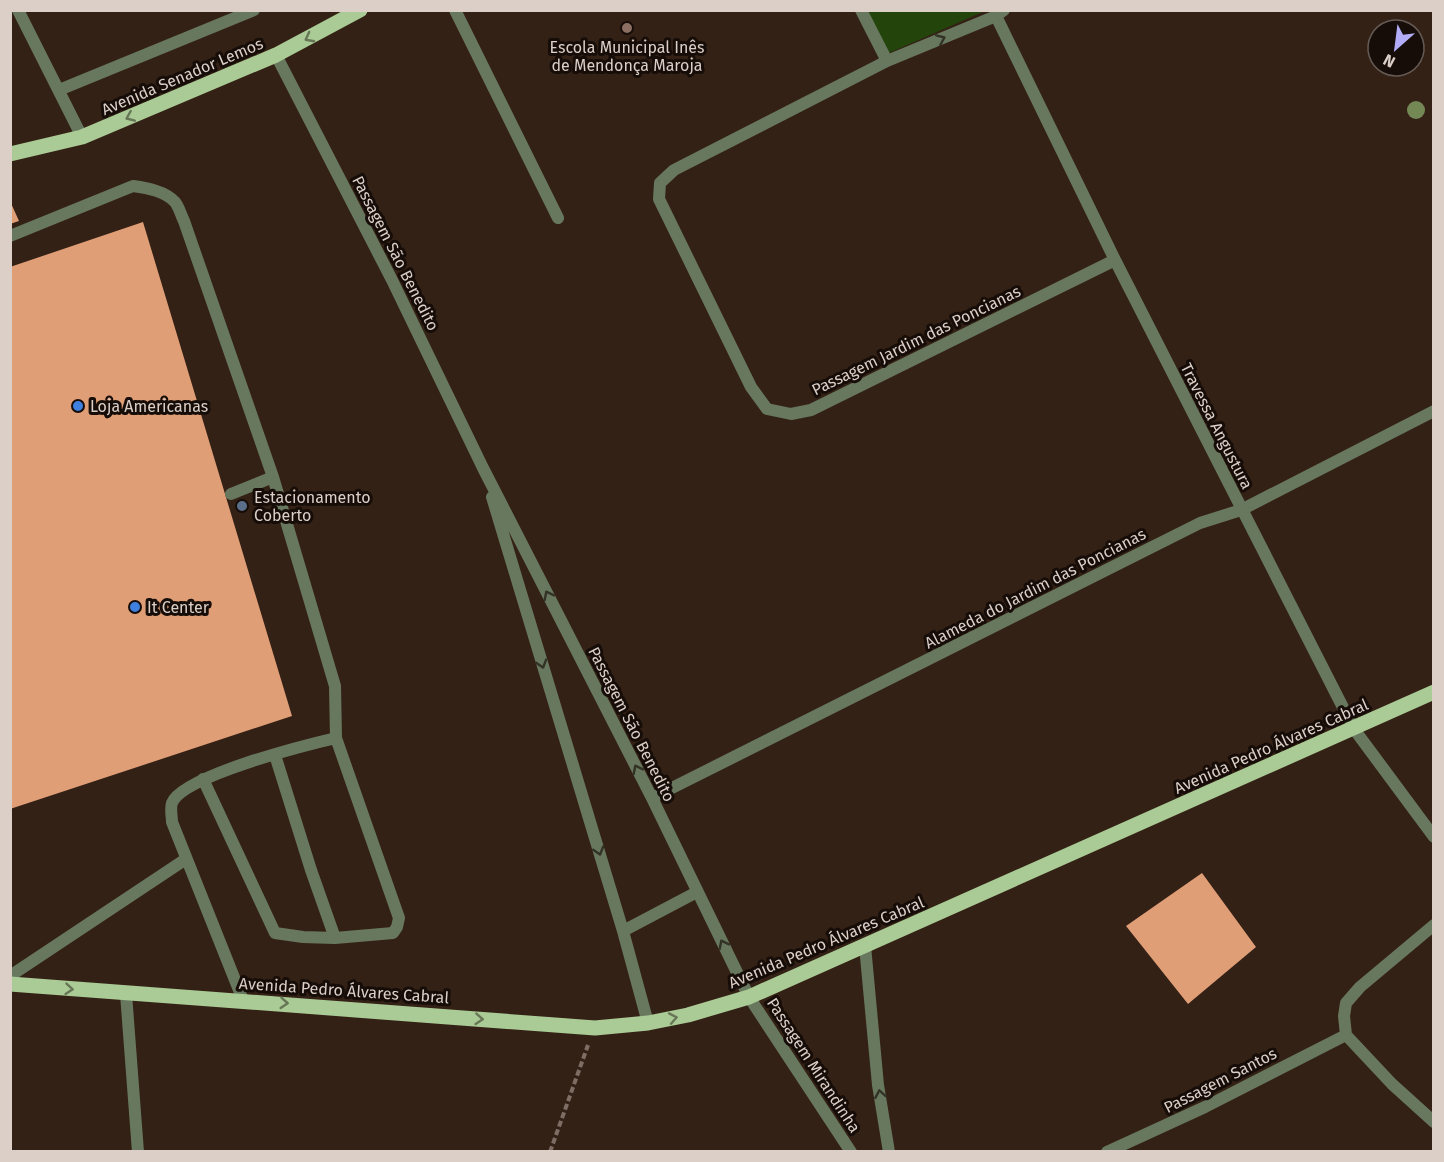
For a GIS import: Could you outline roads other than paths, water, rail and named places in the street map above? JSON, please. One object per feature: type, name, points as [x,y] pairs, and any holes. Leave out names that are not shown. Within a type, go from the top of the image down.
[{"type":"main road","name":"Avenida Senador Lemos","points":[[10,154],[82,137],[276,56],[360,10]]},
{"type":"main road","name":"Avenida Pedro Álvares Cabral","points":[[10,984],[595,1028],[648,1023],[688,1016],[749,997],[1434,692]]},
{"type":"street","points":[[18,10],[82,137]]},
{"type":"street","points":[[58,90],[254,10]]},
{"type":"street","points":[[455,10],[558,218]]},
{"type":"street","points":[[861,10],[887,61],[1000,13]]},
{"type":"street","name":"Travessa Angustura","points":[[1000,13],[1115,260],[1354,729],[1434,837]]},
{"type":"street","name":"Passagem São Benedito","points":[[276,56],[392,280],[483,468],[652,798],[749,997]]},
{"type":"street","name":"Passagem Jardim das Poncianas","points":[[887,61],[674,170],[660,183],[659,199],[752,387],[767,409],[791,414],[811,410],[1115,260]]},
{"type":"street","points":[[10,236],[133,186],[164,194],[175,202],[184,221],[273,477],[334,686],[336,738],[399,918],[393,933],[336,938],[275,933],[203,779]]},
{"type":"street","name":"Alameda do Jardim das Poncianas","points":[[652,798],[1200,523],[1241,510],[1434,411]]},
{"type":"street","name":"Passagem São Benedito","points":[[483,468],[623,931],[648,1023]]},
{"type":"street","points":[[231,494],[273,477]]},
{"type":"street","points":[[243,1000],[172,822],[172,803],[183,790],[203,779],[308,744],[336,738]]},
{"type":"street","points":[[275,755],[311,870],[336,938]]},
{"type":"street","points":[[10,976],[186,859]]},
{"type":"street","points":[[623,931],[697,892]]},
{"type":"street","points":[[1434,926],[1360,987],[1346,1003],[1344,1016],[1346,1035],[1392,1084],[1434,1122]]},
{"type":"street","points":[[865,946],[878,1085],[889,1152]]},
{"type":"street","points":[[126,994],[138,1152]]},
{"type":"street","name":"Passagem Mirandinha","points":[[749,997],[850,1152]]},
{"type":"street","name":"Passagem Santos","points":[[1107,1152],[1205,1107],[1346,1035]]},
{"type":"place","name":"Escola Municipal Inês de Mendonça Maroja","points":[[627,28]]},
{"type":"place","name":"Loja Americanas","points":[[78,406]]},
{"type":"place","name":"Estacionamento Coberto","points":[[242,506]]},
{"type":"place","name":"It Center","points":[[135,607]]}]
